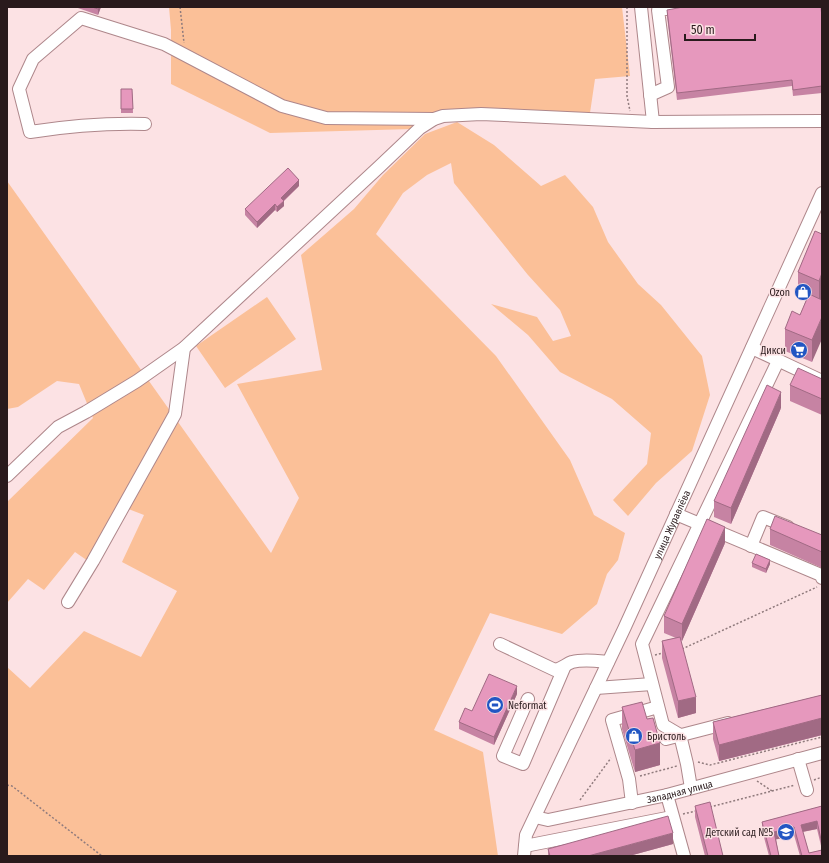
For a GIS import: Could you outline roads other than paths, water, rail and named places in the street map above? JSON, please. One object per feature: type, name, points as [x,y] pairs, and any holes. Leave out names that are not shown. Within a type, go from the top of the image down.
[{"type":"street","points":[[641,7],[653,122]]},
{"type":"street","points":[[650,95],[668,87],[658,10],[680,7]]},
{"type":"street","points":[[145,124],[102,123],[30,132],[19,89],[33,59],[80,18],[158,41],[282,106],[326,118],[434,119],[456,115],[481,114],[653,122],[822,121]]},
{"type":"street","points":[[7,476],[58,427],[137,381],[184,348],[420,128],[434,119]]},
{"type":"street","name":"улица Журавлёва","points":[[524,851],[526,835],[596,688],[752,348],[819,208],[822,193]]},
{"type":"street","points":[[68,602],[93,562],[175,414],[184,348]]},
{"type":"street","points":[[752,348],[822,381]]},
{"type":"street","points":[[691,788],[688,764],[680,735],[663,725],[642,644],[778,361]]},
{"type":"street","points":[[676,514],[821,575],[822,578]]},
{"type":"street","points":[[751,546],[763,517],[800,532]]},
{"type":"street","points":[[500,644],[555,670],[564,668]]},
{"type":"street","points":[[528,699],[503,756],[523,764],[564,668],[570,663],[581,661],[608,662]]},
{"type":"street","points":[[596,688],[652,684]]},
{"type":"street","points":[[632,803],[629,779],[612,720],[658,707]]},
{"type":"street","points":[[666,739],[740,719]]},
{"type":"street","name":"Западная улица","points":[[535,817],[548,820],[632,803],[822,753]]},
{"type":"street","points":[[798,759],[806,786]]},
{"type":"street","points":[[667,795],[684,856]]},
{"type":"street","points":[[524,851],[672,817]]},
{"type":"place","name":"Ozon","points":[[803,292]]},
{"type":"place","name":"Дикси","points":[[799,350]]},
{"type":"place","name":"Neformat","points":[[495,705]]},
{"type":"place","name":"Бристоль","points":[[634,736]]},
{"type":"place","name":"Детский сад №5","points":[[786,832]]}]
